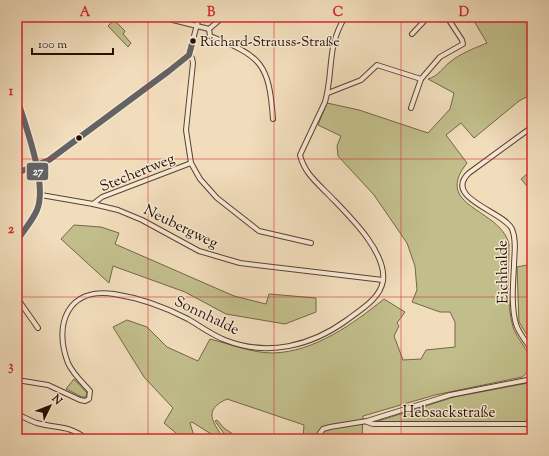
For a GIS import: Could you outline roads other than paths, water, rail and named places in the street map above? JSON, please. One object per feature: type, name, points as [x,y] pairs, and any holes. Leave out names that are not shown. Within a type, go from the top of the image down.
[{"type":"street","points":[[161,17],[209,29]]},
{"type":"street","points":[[17,173],[49,160],[189,54],[199,17]]},
{"type":"street","points":[[209,29],[223,17]]},
{"type":"street","points":[[345,17],[336,31],[331,50],[328,93],[300,155],[302,163],[308,173],[367,237],[383,266],[383,280]]},
{"type":"street","points":[[412,34],[428,17]]},
{"type":"street","points":[[411,108],[421,79],[440,57],[462,44],[462,40],[447,17]]},
{"type":"street","points":[[209,29],[210,36],[240,48],[262,66],[269,83],[273,119]]},
{"type":"street","name":"Stechertweg","points":[[189,54],[193,63],[186,130],[191,163],[206,187],[259,231],[311,242]]},
{"type":"street","points":[[328,93],[361,80],[377,65],[421,79]]},
{"type":"street","points":[[17,98],[36,165],[41,195],[37,210],[17,241]]},
{"type":"street","name":"Eichhalde","points":[[532,127],[469,173],[464,178],[462,184],[465,193],[473,201],[504,220],[512,228],[515,240],[514,304],[516,324],[532,351]]},
{"type":"street","name":"Stechertweg","points":[[93,204],[102,197],[191,163]]},
{"type":"street","name":"Neubergweg","points":[[41,195],[93,204],[131,214],[199,250],[217,257],[240,263],[383,280]]},
{"type":"street","name":"Sonnhalde","points":[[17,380],[48,385],[80,400],[84,401],[89,399],[90,392],[75,375],[68,363],[64,349],[62,332],[68,311],[82,297],[112,294],[148,302],[188,320],[224,340],[249,346],[273,348],[305,343],[333,329],[368,304],[379,290],[383,280]]},
{"type":"street","points":[[17,298],[38,328]]},
{"type":"street","points":[[316,439],[323,429],[367,422],[450,395],[527,380],[532,375]]},
{"type":"street","points":[[17,414],[37,423],[64,426],[77,431],[87,439]]},
{"type":"street","name":"Hebsackstraße","points":[[367,422],[373,424],[532,424]]},
{"type":"place","name":"Richard-Strauss-Straße","points":[[193,41]]}]
